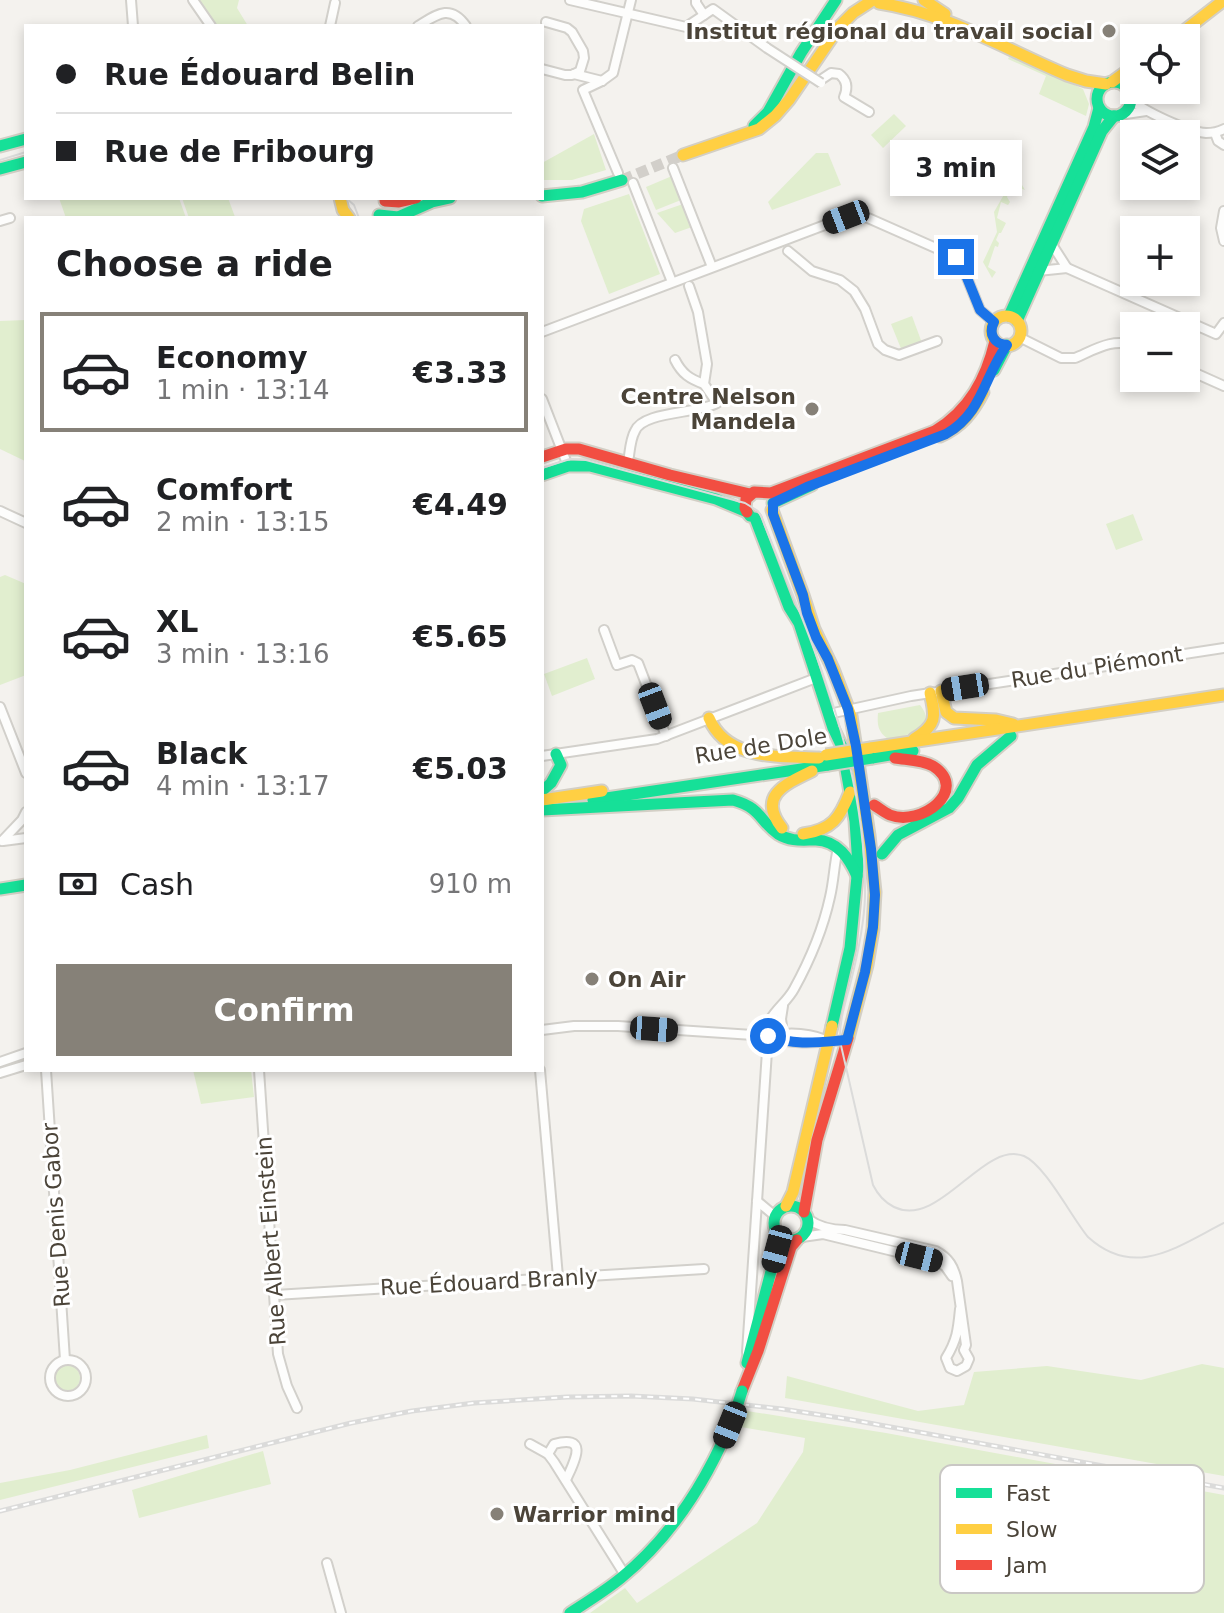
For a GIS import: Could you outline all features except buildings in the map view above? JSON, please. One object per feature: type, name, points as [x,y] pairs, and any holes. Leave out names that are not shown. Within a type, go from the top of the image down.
[{"type":"street","points":[[131,0],[133,24]]},
{"type":"street","points":[[193,0],[210,24]]},
{"type":"street","points":[[570,0],[686,27],[713,9],[820,82],[826,74],[836,73],[843,77],[847,89],[844,97],[869,112]]},
{"type":"street","points":[[631,0],[613,73],[583,90],[672,282]]},
{"type":"street","points":[[696,0],[704,15]]},
{"type":"street","points":[[738,136],[756,125],[768,112],[801,53],[836,0]]},
{"type":"street","points":[[924,0],[969,29]]},
{"type":"street","points":[[1193,24],[1224,0]]},
{"type":"street","points":[[331,24],[337,1]]},
{"type":"street","points":[[683,155],[768,124],[799,88],[844,23],[862,6],[875,1],[913,8],[969,29],[1078,80],[1089,90],[1103,112],[1116,115],[1147,111]]},
{"type":"street","points":[[421,24],[438,14],[447,13],[454,14],[464,24]]},
{"type":"street","points":[[544,70],[574,74],[583,65],[583,51],[572,32],[546,22]]},
{"type":"street","points":[[574,74],[602,81]]},
{"type":"street","points":[[1013,318],[1094,127],[1099,92],[1120,76]]},
{"type":"street","points":[[1078,80],[1120,84]]},
{"type":"street","points":[[1013,318],[1102,131],[1116,115],[1127,109],[1128,104]]},
{"type":"street","points":[[1141,104],[1147,111],[1198,132],[1220,131],[1218,141],[1224,145]]},
{"type":"street","points":[[0,146],[24,140]]},
{"type":"street","points":[[0,169],[24,163]]},
{"type":"street","points":[[673,168],[714,266]]},
{"type":"street","points":[[544,194],[596,190],[624,179]]},
{"type":"street","points":[[400,216],[441,200]]},
{"type":"street","points":[[1224,211],[1221,228],[1224,241]]},
{"type":"street","points":[[544,331],[855,215],[956,257],[980,310],[994,322]]},
{"type":"street","points":[[0,221],[10,218]]},
{"type":"street","points":[[1051,243],[1067,268]]},
{"type":"street","points":[[788,251],[812,271],[840,280],[854,291],[865,309],[878,344],[885,350],[899,355],[937,341]]},
{"type":"street","points":[[1038,271],[1067,268],[1216,334],[1224,323]]},
{"type":"street","points":[[689,286],[698,312],[707,364],[704,384]]},
{"type":"street","points":[[875,895],[872,860],[842,747],[799,623],[789,607],[745,503],[756,493],[771,493],[945,426],[970,401],[989,364],[995,341],[991,331],[994,322],[1000,317],[1013,318]]},
{"type":"street","points":[[544,474],[568,466],[590,466],[716,499],[751,515],[766,517],[772,506],[796,492],[956,428],[976,406],[1000,355],[1007,345],[1019,337],[1020,329],[1013,318]]},
{"type":"street","points":[[1019,337],[1069,359],[1113,342],[1120,343]]},
{"type":"street","points":[[995,341],[1007,345]]},
{"type":"street","points":[[629,456],[635,428],[641,422],[717,403],[704,384],[687,377],[675,360]]},
{"type":"street","points":[[1200,375],[1224,386]]},
{"type":"street","points":[[544,404],[568,466]]},
{"type":"street","points":[[544,456],[561,450],[581,448],[670,475],[768,494],[807,613],[848,709],[856,746],[858,843],[850,948],[793,1192],[786,1206],[775,1216],[774,1227],[780,1237],[791,1241],[823,1234],[938,1262],[950,1272],[957,1288]]},
{"type":"street","points":[[0,511],[24,522]]},
{"type":"street","points":[[604,630],[617,665],[632,660],[638,663],[666,736]]},
{"type":"street","name":"Rue du Piémont","points":[[829,714],[936,692],[1224,648]]},
{"type":"street","points":[[544,756],[666,736],[816,678]]},
{"type":"street","points":[[936,692],[946,712],[954,718],[996,720],[1024,726]]},
{"type":"street","points":[[905,744],[933,725],[936,692]]},
{"type":"street","name":"Rue de Dole","points":[[876,754],[905,744],[1224,695]]},
{"type":"street","name":"Rue de Dole","points":[[544,800],[1011,736],[1224,703]]},
{"type":"street","points":[[0,707],[24,768]]},
{"type":"street","points":[[709,718],[722,738],[746,752],[824,761]]},
{"type":"street","points":[[570,1613],[625,1575],[670,1527],[696,1492],[718,1454],[762,1341],[791,1247],[808,1229],[806,1216],[814,1157],[830,1094],[854,1021],[869,954],[882,854],[904,830],[949,808],[963,791],[979,762],[1011,736]]},
{"type":"street","points":[[544,789],[554,780],[561,765],[556,754]]},
{"type":"street","points":[[856,793],[891,816],[918,817],[937,807],[945,795],[946,788],[936,767],[876,754]]},
{"type":"street","points":[[824,761],[785,784],[775,795],[773,814],[781,827],[796,834],[821,831],[841,815],[856,793]]},
{"type":"street","name":"Rue de Dole","points":[[544,809],[824,761]]},
{"type":"street","points":[[544,809],[733,800],[757,811],[783,837],[798,841],[823,841],[838,848],[850,860],[857,876]]},
{"type":"street","points":[[1,841],[24,816]]},
{"type":"street","points":[[1,841],[24,838]]},
{"type":"street","points":[[747,1364],[766,1030],[770,1018],[784,1005],[811,955],[823,923],[838,848]]},
{"type":"street","points":[[0,881],[24,877]]},
{"type":"street","points":[[0,889],[24,885]]},
{"type":"street","points":[[783,1033],[781,1019],[784,1005]]},
{"type":"street","points":[[544,1030],[618,1026],[768,1036],[783,1033],[814,1035],[829,1041]]},
{"type":"street","points":[[768,1036],[784,1042],[813,1044],[847,1040]]},
{"type":"street","points":[[0,1062],[24,1054]]},
{"type":"street","points":[[0,1073],[24,1066]]},
{"type":"street","name":"Rue Denis Gabor","points":[[46,1072],[65,1360]]},
{"type":"street","name":"Rue Albert Einstein","points":[[259,1072],[281,1366],[297,1408]]},
{"type":"street","points":[[540,1072],[558,1277]]},
{"type":"street","points":[[757,1201],[775,1216]]},
{"type":"street","points":[[786,1206],[796,1206],[816,1224],[936,1251],[948,1259],[955,1273],[966,1345],[964,1350]]},
{"type":"street","points":[[742,1391],[780,1237]]},
{"type":"street","points":[[900,1253],[910,1246]]},
{"type":"street","name":"Rue Édouard Branly","points":[[275,1295],[704,1269]]},
{"type":"street","points":[[960,1309],[958,1332],[946,1361],[950,1368],[957,1371],[964,1369],[968,1363],[964,1350]]},
{"type":"street","points":[[953,1350],[964,1350]]},
{"type":"street","points":[[65,1360],[80,1365],[85,1374],[81,1391],[70,1396],[58,1393],[50,1377],[54,1366],[65,1360]]},
{"type":"street","points":[[548,1454],[554,1444],[561,1442],[575,1447],[576,1461],[566,1480]]},
{"type":"street","points":[[530,1444],[548,1454],[625,1575]]},
{"type":"street","points":[[327,1563],[341,1613]]},
{"type":"green space","points":[[199,0],[239,0],[237,8],[247,24],[216,24]]},
{"type":"green space","points":[[1009,57],[1016,57],[1083,89],[1089,104],[1086,116],[1039,94],[1046,76]]},
{"type":"green space","points":[[894,114],[906,126],[883,148],[871,135]]},
{"type":"green space","points":[[594,134],[606,170],[572,180],[544,180],[544,162]]},
{"type":"green space","points":[[816,153],[828,153],[841,185],[772,210],[768,202]]},
{"type":"green space","points":[[672,176],[681,200],[656,210],[646,187]]},
{"type":"green space","points":[[1015,180],[1019,180],[1025,190],[1013,185],[1007,197],[1008,205],[1001,202],[997,218],[1006,223],[996,240],[998,247],[995,246],[988,267],[996,272],[992,278],[983,262],[997,232],[994,212]]},
{"type":"green space","points":[[629,194],[660,274],[609,294],[581,221],[584,209]]},
{"type":"green space","points":[[60,200],[180,200],[185,216],[65,216]]},
{"type":"green space","points":[[183,200],[229,200],[235,216],[188,216]]},
{"type":"green space","points":[[683,204],[692,227],[675,233],[657,213]]},
{"type":"green space","points":[[912,316],[922,343],[902,351],[891,324]]},
{"type":"green space","points":[[24,320],[24,461],[0,449],[0,321]]},
{"type":"green space","points":[[1133,514],[1143,540],[1116,550],[1106,524]]},
{"type":"green space","points":[[5,575],[24,583],[24,676],[0,685],[0,577]]},
{"type":"green space","points":[[587,658],[595,679],[552,696],[544,674]]},
{"type":"green space","points":[[920,705],[926,720],[918,730],[888,739],[882,734],[878,713]]},
{"type":"green space","points":[[193,1072],[251,1072],[254,1097],[201,1104]]},
{"type":"green space","points":[[1202,1364],[1224,1368],[1224,1476],[1204,1472],[1204,1465],[1162,1465],[785,1398],[787,1376],[918,1411],[964,1405],[974,1372],[1047,1366],[1141,1380]]},
{"type":"green space","points":[[67,1365],[76,1369],[80,1378],[76,1387],[67,1391],[58,1387],[54,1378],[58,1369]]},
{"type":"green space","points":[[747,1411],[1060,1465],[940,1465],[940,1593],[1204,1593],[1204,1491],[1224,1495],[1224,1613],[590,1613],[625,1588],[637,1603],[757,1523],[803,1452],[805,1438],[741,1427]]},
{"type":"green space","points":[[207,1435],[209,1448],[0,1500],[0,1483],[70,1470]]},
{"type":"green space","points":[[263,1451],[271,1484],[139,1518],[132,1490]]},
{"type":"tunnel","points":[[622,180],[683,155]]},
{"type":"tram line","points":[[0,160],[24,153]]},
{"type":"tram line","points":[[348,200],[358,216]]},
{"type":"tram line","points":[[544,467],[570,459],[586,460],[745,503],[761,516],[832,702],[856,798],[863,847],[865,897],[840,1041],[873,1185],[882,1198],[894,1207],[911,1210],[928,1206],[993,1160],[1009,1154],[1024,1156],[1032,1161],[1088,1237],[1105,1250],[1123,1256],[1140,1258],[1156,1255],[1224,1223]]},
{"type":"railway","points":[[0,1511],[351,1423],[474,1403],[567,1397],[693,1399],[782,1409],[1098,1465]]},
{"type":"railway","points":[[1204,1484],[1224,1488]]},
{"type":"traffic: fast","points":[[754,126],[768,112],[801,53],[836,0]]},
{"type":"traffic: fast","points":[[1114,82],[1126,87],[1131,99],[1126,111],[1114,116],[1102,111],[1097,99],[1102,87],[1114,82]]},
{"type":"traffic: fast","points":[[1009,316],[1094,127],[1099,108]]},
{"type":"traffic: fast","points":[[1017,321],[1102,131],[1114,116]]},
{"type":"traffic: fast","points":[[0,146],[24,140]]},
{"type":"traffic: fast","points":[[0,169],[24,163]]},
{"type":"traffic: fast","points":[[544,196],[582,192],[622,180]]},
{"type":"traffic: fast","points":[[400,216],[441,200]]},
{"type":"traffic: fast","points":[[379,215],[388,216]]},
{"type":"traffic: fast","points":[[994,370],[1007,345]]},
{"type":"traffic: fast","points":[[544,474],[568,466],[590,466],[716,499],[750,516]]},
{"type":"traffic: fast","points":[[773,503],[812,485]]},
{"type":"traffic: fast","points":[[755,518],[789,607],[799,623],[842,747],[855,821],[858,866],[850,948],[832,1026]]},
{"type":"traffic: fast","points":[[882,854],[898,835],[949,808],[977,765],[1011,736]]},
{"type":"traffic: fast","points":[[872,758],[913,751]]},
{"type":"traffic: fast","points":[[544,789],[561,765],[556,754]]},
{"type":"traffic: fast","points":[[828,765],[872,758]]},
{"type":"traffic: fast","points":[[593,800],[828,765]]},
{"type":"traffic: fast","points":[[544,810],[733,800],[750,807],[783,837],[824,841],[837,847],[857,876]]},
{"type":"traffic: fast","points":[[0,889],[24,885]]},
{"type":"traffic: fast","points":[[791,1206],[803,1211],[808,1223],[803,1235],[791,1240],[779,1235],[774,1223],[779,1211],[791,1206]]},
{"type":"traffic: fast","points":[[747,1363],[780,1237]]},
{"type":"traffic: fast","points":[[736,1410],[742,1391]]},
{"type":"traffic: fast","points":[[570,1613],[621,1578],[675,1522],[703,1480],[736,1410]]},
{"type":"traffic: slow","points":[[924,0],[945,14]]},
{"type":"traffic: slow","points":[[1193,24],[1224,0]]},
{"type":"traffic: slow","points":[[683,155],[759,129],[775,116],[839,27],[870,2]]},
{"type":"traffic: slow","points":[[879,3],[952,23],[1067,75],[1106,84]]},
{"type":"traffic: slow","points":[[1112,82],[1120,76]]},
{"type":"traffic: slow","points":[[340,200],[348,216]]},
{"type":"traffic: slow","points":[[1006,316],[1016,321],[1021,331],[1016,341],[1006,346],[996,341],[991,331],[996,321],[1006,316]]},
{"type":"traffic: slow","points":[[940,436],[966,418],[983,392]]},
{"type":"traffic: slow","points":[[772,510],[814,629],[851,716],[869,835],[875,892],[873,929],[848,1038]]},
{"type":"traffic: slow","points":[[941,691],[946,712],[954,718],[1013,724]]},
{"type":"traffic: slow","points":[[914,739],[933,720],[930,693]]},
{"type":"traffic: slow","points":[[871,748],[1224,695]]},
{"type":"traffic: slow","points":[[709,718],[717,732],[741,749],[772,756],[819,758]]},
{"type":"traffic: slow","points":[[826,755],[871,748]]},
{"type":"traffic: slow","points":[[782,828],[775,817],[773,799],[784,786],[812,771]]},
{"type":"traffic: slow","points":[[544,800],[602,791]]},
{"type":"traffic: slow","points":[[803,834],[834,821],[850,792]]},
{"type":"traffic: slow","points":[[786,1206],[793,1192],[832,1026]]},
{"type":"traffic: jam","points":[[385,201],[408,200]]},
{"type":"traffic: jam","points":[[747,512],[746,499],[754,492],[771,493],[935,431],[947,423],[967,403],[981,381],[995,341]]},
{"type":"traffic: jam","points":[[544,456],[566,449],[579,449],[750,494]]},
{"type":"traffic: jam","points":[[874,805],[890,815],[915,816],[937,804],[944,795],[946,785],[943,775],[933,766],[895,758]]},
{"type":"traffic: jam","points":[[804,1212],[817,1140],[848,1038]]},
{"type":"traffic: jam","points":[[742,1391],[791,1247],[797,1240]]},
{"type":"place","name":"Institut régional du travail social","points":[[1109,31]]},
{"type":"place","name":"Centre Nelson Mandela","points":[[812,409]]},
{"type":"place","name":"On Air","points":[[592,979]]},
{"type":"place","name":"Warrior mind","points":[[497,1514]]},
{"type":"route","points":[[768,1036],[784,1042],[813,1044],[847,1040],[869,954],[875,895],[871,849],[848,709],[807,613],[773,514],[773,503],[946,434],[963,422],[976,406],[1007,345],[993,339],[991,328],[994,322],[980,310],[956,257]]}]
